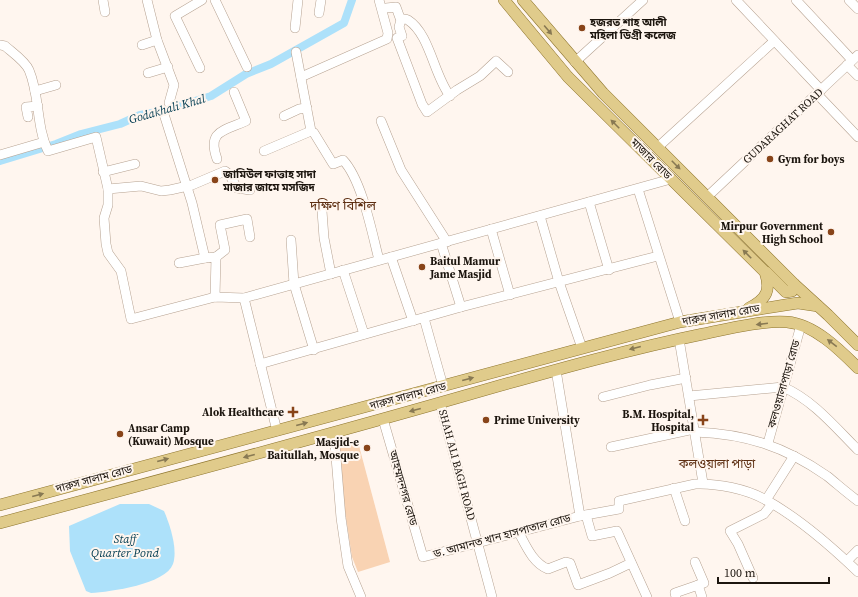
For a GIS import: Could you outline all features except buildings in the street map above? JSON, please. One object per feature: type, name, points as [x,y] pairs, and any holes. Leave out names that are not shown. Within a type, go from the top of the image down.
[{"type":"main road","name":"মাজার রোড","points":[[504,0],[568,77],[765,272],[786,292],[792,291],[794,284]]},
{"type":"main road","name":"মাজার রোড","points":[[523,0],[575,62],[707,197],[794,284],[858,345]]},
{"type":"main road","points":[[521,22],[533,12]]},
{"type":"main road","points":[[698,206],[707,197]]},
{"type":"main road","points":[[739,312],[759,302],[767,293],[769,288],[765,272]]},
{"type":"main road","name":"দারুস সালাম রোড","points":[[0,505],[680,322],[798,303],[818,306]]},
{"type":"main road","name":"দারুস সালাম রোড","points":[[0,523],[334,433],[652,344],[741,327],[780,322],[790,322],[801,325]]},
{"type":"main road","points":[[801,325],[832,343],[858,368]]},
{"type":"main road","points":[[439,387],[444,402]]},
{"type":"street","points":[[103,0],[105,12]]},
{"type":"street","points":[[147,0],[157,40],[174,85],[169,103]]},
{"type":"street","points":[[200,68],[175,16],[202,0]]},
{"type":"street","points":[[215,0],[247,67]]},
{"type":"street","points":[[295,28],[298,0]]},
{"type":"street","points":[[319,13],[321,0]]},
{"type":"street","points":[[301,77],[387,39],[388,33],[379,0]]},
{"type":"street","points":[[575,62],[643,0]]},
{"type":"street","points":[[736,0],[858,137]]},
{"type":"street","points":[[796,0],[852,60],[858,76]]},
{"type":"street","points":[[849,0],[858,9]]},
{"type":"street","points":[[386,8],[396,7],[401,20],[399,27],[402,36],[398,38],[418,95],[427,112],[480,76],[496,61],[508,72]]},
{"type":"street","points":[[401,20],[408,20],[422,37],[432,56],[442,86],[450,96]]},
{"type":"street","points":[[142,45],[157,40]]},
{"type":"street","points":[[658,147],[773,42]]},
{"type":"street","points":[[0,45],[5,46],[29,69],[46,146]]},
{"type":"street","points":[[296,52],[311,131],[314,133],[333,164],[343,160],[356,181],[379,260]]},
{"type":"street","name":"GUDARAGHAT ROAD","points":[[707,197],[852,60]]},
{"type":"street","points":[[148,73],[168,67]]},
{"type":"street","points":[[35,91],[56,85]]},
{"type":"street","points":[[217,160],[213,144],[214,138],[221,132],[246,121],[234,92]]},
{"type":"street","points":[[28,117],[26,107],[38,106]]},
{"type":"street","points":[[284,116],[298,109],[307,108]]},
{"type":"street","points":[[163,111],[187,186],[205,258]]},
{"type":"street","points":[[381,121],[401,170],[444,242],[461,307]]},
{"type":"street","points":[[264,151],[311,131]]},
{"type":"street","points":[[0,155],[96,137],[108,190],[108,205],[104,218],[106,244],[108,253],[121,271],[131,319],[215,297],[244,298],[671,179]]},
{"type":"street","points":[[103,172],[135,164]]},
{"type":"street","points":[[108,190],[141,186],[161,191],[187,186],[226,171],[237,188],[250,190]]},
{"type":"street","points":[[638,188],[658,256],[680,322]]},
{"type":"street","points":[[589,202],[609,270]]},
{"type":"street","points":[[322,211],[324,238],[331,274]]},
{"type":"street","points":[[540,216],[559,282],[582,348]]},
{"type":"street","points":[[179,263],[216,257],[225,250],[220,225],[247,219],[250,237]]},
{"type":"street","points":[[491,230],[510,294]]},
{"type":"street","points":[[291,240],[294,284],[314,350]]},
{"type":"street","points":[[260,364],[314,350],[364,334],[461,307],[609,270],[658,256]]},
{"type":"street","points":[[215,297],[216,257]]},
{"type":"street","points":[[391,257],[413,321]]},
{"type":"street","points":[[343,270],[364,334]]},
{"type":"street","points":[[244,298],[277,431]]},
{"type":"street","points":[[424,318],[439,387]]},
{"type":"street","name":"কলওয়ালাপাড়া রোড","points":[[768,443],[801,325]]},
{"type":"street","points":[[679,339],[703,483]]},
{"type":"street","points":[[556,370],[583,515],[592,536],[617,531],[647,597]]},
{"type":"street","points":[[603,397],[650,385],[686,378]]},
{"type":"street","points":[[689,396],[783,387],[793,391],[818,410],[858,450]]},
{"type":"street","name":"SHAH ALI BAGH ROAD","points":[[444,402],[492,597]]},
{"type":"street","name":"আহম্মদনগর রোড","points":[[382,419],[423,557]]},
{"type":"street","points":[[611,447],[694,430],[720,433],[768,443],[794,456],[828,477],[858,501]]},
{"type":"street","points":[[334,433],[341,518],[348,566],[361,597]]},
{"type":"street","points":[[753,578],[738,544],[730,532],[764,514],[794,456]]},
{"type":"street","points":[[684,521],[674,488],[703,483],[737,490],[769,502],[846,561],[858,572]]},
{"type":"street","name":"ড. আমানত খান হাসপাতাল রোড","points":[[423,557],[583,515],[619,509],[619,501],[674,488]]},
{"type":"street","points":[[519,533],[530,555],[543,567],[548,569],[566,562],[570,563],[578,585],[631,563]]},
{"type":"street","points":[[846,561],[858,550]]},
{"type":"street","points":[[676,597],[675,593],[704,583],[695,562]]},
{"type":"street","points":[[698,585],[702,597]]},
{"type":"shaded area","points":[[358,442],[390,562],[358,572],[352,557],[335,446]]},
{"type":"water","name":"Staff Quarter Pond","points":[[120,504],[149,504],[164,511],[174,544],[175,551],[173,564],[168,571],[160,577],[149,582],[123,589],[91,593],[86,591],[70,551],[69,526]]},
{"type":"waterway","name":"Godakhali Khal","points":[[0,161],[56,144],[81,134],[120,124],[140,115],[163,111],[211,96],[246,74],[271,64],[344,23],[352,0]]},
{"type":"place","name":"হজরত শাহ আলী মহিলা ডিগ্রী কলেজ","points":[[582,28]]},
{"type":"place","name":"Gym for boys","points":[[770,159]]},
{"type":"place","name":"জামিউল ফাত্তাহ সাদা মাজার জামে মসজিদ","points":[[215,180]]},
{"type":"place","name":"Mirpur Government High School","points":[[831,232]]},
{"type":"place","name":"Baitul Mamur Jame Masjid","points":[[422,267]]},
{"type":"place","name":"Alok Healthcare","points":[[293,412]]},
{"type":"place","name":"Prime University","points":[[486,420]]},
{"type":"place","name":"B.M. Hospital, Hospital","points":[[703,420]]},
{"type":"place","name":"Ansar Camp (Kuwait) Mosque","points":[[120,434]]},
{"type":"place","name":"Masjid-e Baitullah, Mosque","points":[[367,448]]},
{"type":"district","name":"দক্ষিণ বিশিল","points":[[343,205]]},
{"type":"district","name":"কলওয়ালা পাড়া","points":[[717,464]]}]
